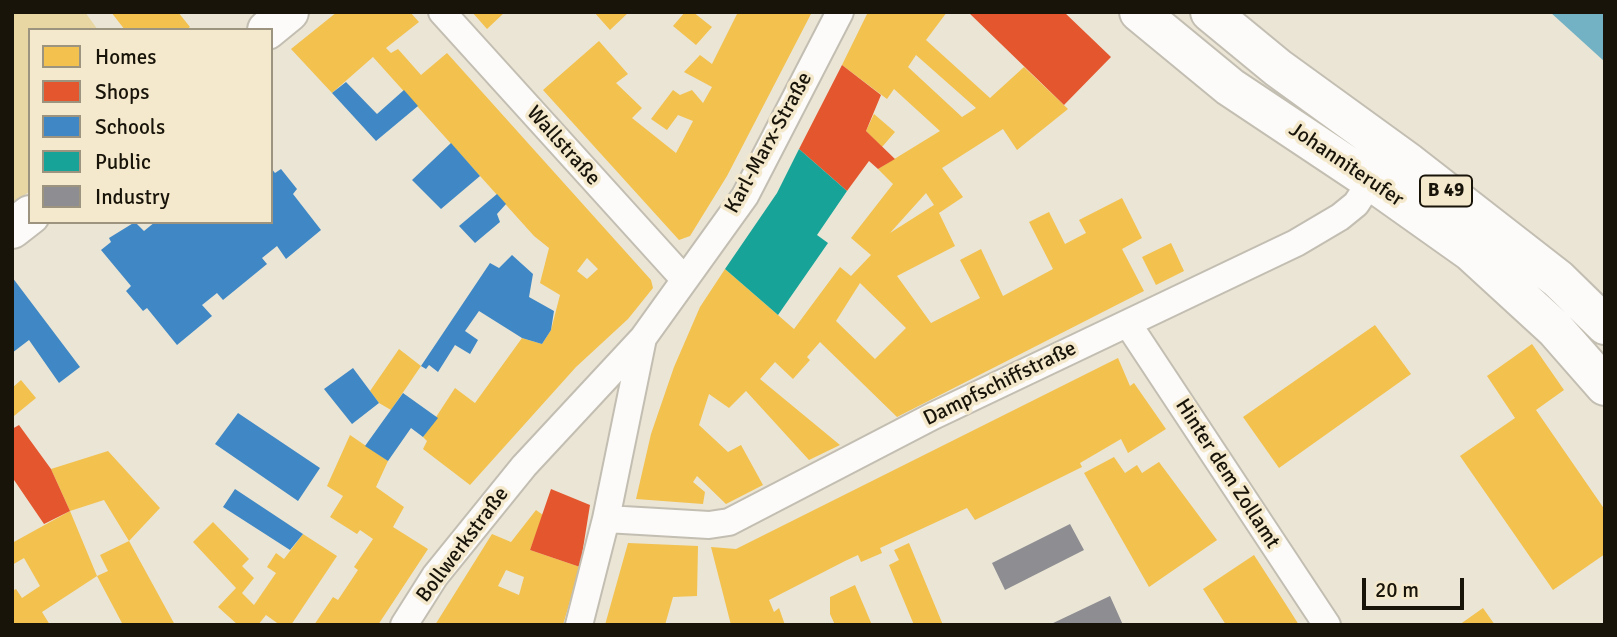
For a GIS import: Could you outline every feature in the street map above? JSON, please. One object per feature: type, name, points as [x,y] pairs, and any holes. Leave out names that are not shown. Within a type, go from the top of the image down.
[{"type":"main road","points":[[269,28],[289,12]]},
{"type":"main road","name":"Johanniterufer","points":[[1139,12],[1230,87],[1471,252],[1555,329],[1605,386]]},
{"type":"main road","name":"Johanniterufer","points":[[1210,12],[1278,68],[1558,278],[1605,325]]},
{"type":"main road","points":[[1367,133],[1376,152],[1371,181]]},
{"type":"main road","points":[[12,229],[28,217]]},
{"type":"street","name":"Wallstraße","points":[[442,12],[684,279]]},
{"type":"street","name":"Karl-Marx-Straße","points":[[524,466],[643,338],[745,196],[840,12]]},
{"type":"street","name":"Dampfschiffstraße","points":[[606,519],[709,525],[729,522],[933,416],[1128,324],[1340,217],[1356,204],[1371,181]]},
{"type":"street","name":"Hinter dem Zollamt","points":[[1128,324],[1327,625]]},
{"type":"street","name":"Karl-Marx-Straße","points":[[579,625],[606,519],[643,338]]},
{"type":"street","name":"Bollwerkstraße","points":[[404,625],[435,576],[524,466]]},
{"type":"shaded area","points":[[12,12],[85,12],[97,28],[28,28],[28,192],[12,204]]},
{"type":"water","points":[[1550,12],[1605,12],[1605,62]]},
{"type":"building: Homes","points":[[111,12],[178,12],[190,27],[189,28],[123,28]]},
{"type":"building: Homes","points":[[337,12],[410,12],[419,22],[386,48],[391,53],[398,49],[421,75],[447,53],[651,280],[653,288],[628,319],[576,367],[470,485],[423,449],[427,441],[423,437],[455,388],[475,403],[522,338],[542,344],[551,330],[560,295],[540,283],[549,248],[534,236],[373,57],[332,93],[291,49]],"holes":[[[587,258],[598,269],[587,279],[577,271]]]},
{"type":"building: Homes","points":[[472,12],[505,12],[487,29]]},
{"type":"building: Homes","points":[[594,12],[629,12],[610,30]]},
{"type":"building: Homes","points":[[685,12],[693,12],[712,27],[696,45],[673,26]]},
{"type":"building: Homes","points":[[738,12],[812,12],[727,176],[690,236],[679,240],[543,90],[599,41],[628,74],[616,83],[642,108],[632,118],[676,153],[693,121],[678,115],[667,130],[651,119],[673,90],[680,95],[692,90],[703,103],[712,87],[684,72],[700,55],[712,64]]},
{"type":"building: Homes","points":[[868,12],[947,12],[926,40],[990,98],[1024,67],[1068,109],[1017,150],[1003,129],[942,168],[963,197],[939,213],[955,246],[897,276],[931,323],[980,298],[960,260],[981,249],[1003,296],[1053,269],[1029,222],[1049,212],[1065,244],[1086,233],[1079,220],[1122,198],[1142,238],[1122,249],[1144,291],[897,417],[820,342],[807,357],[810,360],[793,379],[775,362],[760,379],[840,445],[809,460],[746,391],[729,408],[709,394],[699,425],[728,452],[741,445],[763,485],[726,504],[697,476],[693,482],[705,492],[703,504],[636,499],[651,434],[674,367],[700,307],[725,269],[794,329],[840,267],[851,276],[871,255],[851,238],[893,184],[878,169],[940,131],[894,89],[887,99],[842,65]],"holes":[[[916,55],[976,108],[962,117],[908,67]],[[926,193],[934,205],[890,233]],[[860,283],[906,328],[875,359],[836,321]]]},
{"type":"building: Homes","points":[[874,114],[895,132],[882,147],[866,131]]},
{"type":"building: Homes","points":[[1171,243],[1184,271],[1156,285],[1142,257]]},
{"type":"building: Homes","points":[[1375,325],[1411,374],[1279,468],[1243,417]]},
{"type":"building: Homes","points":[[1532,344],[1564,390],[1536,410],[1605,510],[1605,554],[1553,590],[1460,456],[1515,418],[1487,376]]},
{"type":"building: Homes","points":[[399,349],[421,366],[391,410],[379,403],[370,391]]},
{"type":"building: Homes","points":[[1118,358],[1130,386],[1134,383],[1166,429],[1128,453],[1121,439],[1080,463],[1082,467],[975,520],[967,508],[880,548],[882,553],[861,562],[858,555],[769,600],[774,612],[779,608],[785,625],[731,625],[711,547],[736,549]]},
{"type":"building: Homes","points":[[21,380],[36,398],[14,416],[12,388]]},
{"type":"building: Homes","points":[[350,435],[388,461],[376,487],[404,507],[393,527],[428,549],[378,625],[314,625],[333,597],[338,600],[358,570],[354,567],[373,539],[360,530],[357,534],[330,517],[343,496],[327,486]]},
{"type":"building: Homes","points":[[108,451],[160,508],[129,541],[104,500],[70,511],[51,469]]},
{"type":"building: Homes","points":[[1114,457],[1125,473],[1137,465],[1142,473],[1159,462],[1217,540],[1149,587],[1084,473]]},
{"type":"building: Homes","points":[[536,510],[543,515],[530,550],[580,567],[563,625],[435,625],[492,534],[511,542]],"holes":[[[506,570],[524,577],[519,595],[498,586]]]},
{"type":"building: Homes","points":[[70,511],[97,576],[42,612],[50,625],[12,625],[12,591],[16,589],[22,598],[40,586],[24,558],[12,565],[12,543]]},
{"type":"building: Homes","points":[[213,522],[249,559],[242,566],[254,578],[242,593],[254,605],[276,573],[267,567],[276,553],[284,559],[303,534],[337,556],[291,625],[280,625],[266,615],[258,625],[238,625],[218,607],[236,588],[193,542]]},
{"type":"building: Homes","points":[[129,541],[175,625],[123,625],[97,576],[108,571],[100,555]]},
{"type":"building: Homes","points":[[628,543],[698,546],[697,596],[673,597],[665,625],[605,625]]},
{"type":"building: Homes","points":[[909,543],[943,625],[914,625],[889,565],[899,560],[894,550]]},
{"type":"building: Homes","points":[[1254,555],[1299,625],[1226,625],[1203,589]]},
{"type":"building: Homes","points":[[855,585],[872,625],[835,625],[830,614],[830,597]]},
{"type":"building: Homes","points":[[1483,608],[1495,625],[1459,625]]},
{"type":"building: Shops","points":[[968,12],[1064,12],[1111,57],[1064,105]]},
{"type":"building: Shops","points":[[842,65],[881,95],[866,131],[895,159],[878,169],[869,161],[847,191],[799,149]]},
{"type":"building: Shops","points":[[19,425],[51,469],[70,511],[44,524],[12,477],[12,429]]},
{"type":"building: Shops","points":[[551,489],[590,505],[580,567],[530,550]]},
{"type":"building: Schools","points":[[346,82],[377,114],[404,90],[418,106],[376,141],[332,93]]},
{"type":"building: Schools","points":[[451,143],[480,176],[441,209],[412,180]]},
{"type":"building: Schools","points":[[281,169],[297,189],[293,194],[321,230],[286,259],[277,246],[262,258],[267,264],[223,300],[217,293],[202,305],[212,316],[177,345],[147,308],[143,311],[126,291],[131,286],[101,250],[111,242],[109,238],[132,224],[137,224],[144,231],[153,224],[273,224],[273,170],[275,173]]},
{"type":"building: Schools","points":[[497,194],[506,204],[497,214],[500,222],[475,243],[459,226]]},
{"type":"building: Schools","points":[[512,255],[533,274],[529,297],[554,311],[551,330],[542,344],[522,338],[479,311],[465,331],[478,340],[470,354],[455,345],[438,372],[429,365],[426,369],[421,366],[490,263],[499,268]]},
{"type":"building: Schools","points":[[12,277],[80,367],[59,383],[29,340],[12,353]]},
{"type":"building: Schools","points":[[353,368],[379,403],[352,424],[324,389]]},
{"type":"building: Schools","points":[[403,393],[438,418],[423,437],[411,428],[388,461],[365,446]]},
{"type":"building: Schools","points":[[238,413],[320,468],[298,501],[215,444]]},
{"type":"building: Schools","points":[[235,489],[303,534],[290,550],[223,507]]},
{"type":"building: Public","points":[[799,149],[847,191],[817,235],[828,243],[778,315],[725,269],[777,193]]},
{"type":"building: Industry","points":[[1070,524],[1084,550],[1005,590],[992,563]]},
{"type":"building: Industry","points":[[1110,596],[1123,625],[1049,625]]}]
